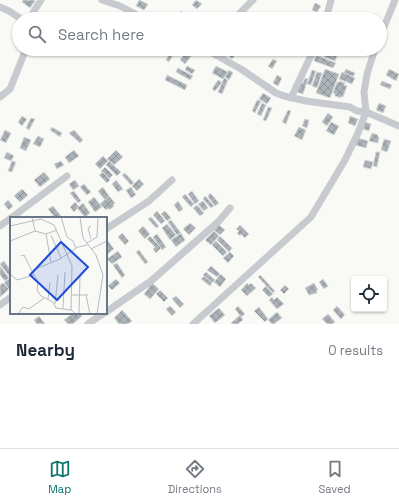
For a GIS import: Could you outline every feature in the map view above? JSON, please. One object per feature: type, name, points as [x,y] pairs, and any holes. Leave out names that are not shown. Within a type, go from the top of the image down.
[{"type":"street","points":[[34,12],[41,0]]},
{"type":"street","points":[[102,0],[120,6],[132,12]]},
{"type":"street","points":[[241,12],[253,0]]},
{"type":"street","points":[[328,12],[331,0]]},
{"type":"street","points":[[387,20],[395,0]]},
{"type":"street","points":[[0,7],[12,13]]},
{"type":"street","points":[[0,97],[10,89],[23,56]]},
{"type":"street","points":[[219,56],[276,92],[291,98],[350,107],[399,126]]},
{"type":"street","points":[[291,98],[311,56]]},
{"type":"street","points":[[193,324],[311,217],[345,160],[358,133],[366,112],[364,94],[367,74],[373,56]]},
{"type":"street","points":[[350,107],[357,105],[364,94]]},
{"type":"street","points":[[12,217],[67,176]]},
{"type":"street","points":[[107,228],[148,201],[172,180]]},
{"type":"street","points":[[107,311],[151,280],[218,222],[230,208]]},
{"type":"street","points":[[0,226],[10,219]]},
{"type":"street","points":[[0,306],[10,297]]},
{"type":"street","points":[[88,324],[102,314]]},
{"type":"building","points":[[23,0],[35,1],[30,8],[22,2]]},
{"type":"building","points":[[139,0],[148,4],[144,10],[136,6]]},
{"type":"building","points":[[196,0],[202,4],[197,9],[192,5]]},
{"type":"building","points":[[315,3],[321,6],[317,12],[312,10]]},
{"type":"building","points":[[168,56],[172,56],[169,62],[166,60]]},
{"type":"building","points":[[183,56],[191,56],[185,64],[180,60]]},
{"type":"building","points":[[316,56],[318,56],[336,63],[333,68],[314,61]]},
{"type":"building","points":[[324,56],[337,56],[335,61]]},
{"type":"building","points":[[273,59],[277,61],[272,69],[268,66]]},
{"type":"building","points":[[187,66],[195,70],[192,74],[185,70]]},
{"type":"building","points":[[216,66],[228,72],[223,79],[212,73]]},
{"type":"building","points":[[178,68],[193,76],[190,80],[176,72]]},
{"type":"building","points":[[325,69],[339,74],[330,98],[316,93]]},
{"type":"building","points":[[346,69],[355,73],[353,77],[344,73]]},
{"type":"building","points":[[389,69],[399,74],[396,81],[386,75]]},
{"type":"building","points":[[229,70],[233,73],[229,80],[225,77]]},
{"type":"building","points":[[312,70],[316,71],[311,85],[307,84]]},
{"type":"building","points":[[317,72],[322,73],[317,88],[312,86]]},
{"type":"building","points":[[342,72],[355,78],[352,84],[339,79]]},
{"type":"building","points":[[167,75],[187,85],[185,90],[165,80]]},
{"type":"building","points":[[277,75],[282,78],[278,86],[273,83]]},
{"type":"building","points":[[224,78],[228,80],[222,94],[218,92]]},
{"type":"building","points":[[305,78],[308,79],[303,94],[297,92],[300,82],[303,83]]},
{"type":"building","points":[[218,80],[222,82],[215,91],[212,89]]},
{"type":"building","points":[[339,81],[345,83],[344,85],[347,86],[343,97],[341,96],[341,98],[335,96],[333,93],[337,82],[338,83]]},
{"type":"building","points":[[382,81],[392,85],[390,89],[380,85]]},
{"type":"building","points":[[263,93],[271,98],[267,104],[259,99]]},
{"type":"building","points":[[257,100],[261,101],[255,113],[252,111]]},
{"type":"building","points":[[262,103],[266,105],[261,116],[257,114]]},
{"type":"building","points":[[379,103],[386,106],[383,113],[376,110]]},
{"type":"building","points":[[268,107],[272,108],[266,121],[263,120]]},
{"type":"building","points":[[288,110],[291,111],[286,124],[282,122]]},
{"type":"building","points":[[328,113],[333,117],[327,126],[322,122]]},
{"type":"building","points":[[22,116],[27,119],[22,126],[18,122]]},
{"type":"building","points":[[350,116],[358,119],[355,126],[348,123]]},
{"type":"building","points":[[31,118],[35,119],[29,130],[26,128]]},
{"type":"building","points":[[305,119],[309,120],[307,128],[302,126]]},
{"type":"building","points":[[331,122],[339,126],[334,135],[326,131]]},
{"type":"building","points":[[365,122],[371,124],[369,131],[363,129]]},
{"type":"building","points":[[52,127],[62,133],[60,137],[50,130]]},
{"type":"building","points":[[299,127],[306,130],[302,140],[294,136]]},
{"type":"building","points":[[5,130],[11,133],[6,143],[0,140]]},
{"type":"building","points":[[74,130],[83,140],[80,143],[69,133]]},
{"type":"building","points":[[372,133],[378,135],[378,143],[369,141]]},
{"type":"building","points":[[38,136],[44,139],[40,147],[33,144]]},
{"type":"building","points":[[24,137],[31,140],[26,151],[20,148]]},
{"type":"building","points":[[358,138],[368,141],[366,148],[355,145]]},
{"type":"building","points":[[384,139],[391,141],[387,152],[381,150]]},
{"type":"building","points":[[74,150],[79,156],[69,163],[65,157]]},
{"type":"building","points":[[116,150],[123,157],[114,165],[107,159]]},
{"type":"building","points":[[7,152],[14,156],[11,161],[4,158]]},
{"type":"building","points":[[376,152],[380,152],[377,167],[373,166]]},
{"type":"building","points":[[103,156],[108,161],[100,169],[95,164]]},
{"type":"building","points":[[365,160],[373,162],[371,169],[363,167]]},
{"type":"building","points":[[12,161],[16,162],[12,172],[8,171]]},
{"type":"building","points":[[61,161],[64,165],[57,169],[54,164]]},
{"type":"building","points":[[109,161],[121,172],[117,176],[106,165]]},
{"type":"building","points":[[105,167],[113,175],[109,179],[101,171]]},
{"type":"building","points":[[44,172],[50,179],[40,187],[34,180]]},
{"type":"building","points":[[103,172],[110,180],[107,183],[99,175]]},
{"type":"building","points":[[125,173],[134,183],[131,185],[122,175]]},
{"type":"building","points":[[139,179],[144,184],[137,191],[132,186]]},
{"type":"building","points":[[75,180],[79,186],[73,190],[69,184]]},
{"type":"building","points":[[116,180],[123,189],[118,192],[112,184]]},
{"type":"building","points":[[84,184],[91,192],[87,195],[80,187]]},
{"type":"building","points":[[103,187],[109,196],[105,200],[98,191]]},
{"type":"building","points":[[131,187],[136,195],[131,198],[126,190]]},
{"type":"building","points":[[22,189],[28,195],[20,202],[14,196]]},
{"type":"building","points":[[74,191],[81,201],[78,203],[70,193]]},
{"type":"building","points":[[192,191],[199,201],[195,204],[188,194]]},
{"type":"building","points":[[185,194],[194,204],[191,207],[182,197]]},
{"type":"building","points":[[209,194],[211,194],[219,203],[215,206],[208,197]]},
{"type":"building","points":[[109,196],[115,203],[109,210],[108,208],[106,210],[100,204]]},
{"type":"building","points":[[205,196],[214,206],[211,208],[203,199]]},
{"type":"building","points":[[94,197],[102,207],[95,212],[88,202]]},
{"type":"building","points":[[8,200],[13,206],[9,210],[4,204]]},
{"type":"building","points":[[178,201],[183,209],[179,212],[174,205]]},
{"type":"building","points":[[203,201],[208,208],[204,211],[198,204]]},
{"type":"building","points":[[75,202],[79,207],[74,212],[70,207]]},
{"type":"building","points":[[83,203],[90,213],[85,217],[77,208]]},
{"type":"building","points":[[197,205],[204,213],[200,216],[193,208]]},
{"type":"building","points":[[53,206],[61,216],[54,217],[48,209]]},
{"type":"building","points":[[157,211],[165,221],[161,224],[153,215]]},
{"type":"building","points":[[165,211],[171,218],[167,221],[161,214]]},
{"type":"building","points":[[151,217],[159,226],[156,228],[148,219]]},
{"type":"building","points":[[171,220],[181,233],[177,235],[168,222]]},
{"type":"building","points":[[190,223],[196,228],[189,235],[183,229]]},
{"type":"building","points":[[167,224],[176,235],[170,240],[162,228]]},
{"type":"building","points":[[219,225],[225,230],[220,235],[214,230]]},
{"type":"building","points":[[240,225],[249,234],[245,238],[241,234],[240,236],[237,233],[239,231],[236,229]]},
{"type":"building","points":[[143,226],[150,234],[145,239],[138,231]]},
{"type":"building","points":[[214,231],[219,236],[211,245],[205,240]]},
{"type":"building","points":[[122,233],[129,241],[125,245],[118,237]]},
{"type":"building","points":[[181,233],[185,240],[176,247],[171,240]]},
{"type":"building","points":[[157,234],[166,247],[162,250],[153,237]]},
{"type":"building","points":[[150,236],[161,248],[156,253],[153,249],[155,247],[147,239]]},
{"type":"building","points":[[220,236],[232,248],[229,252],[217,240]]},
{"type":"building","points":[[108,241],[114,249],[107,254]]},
{"type":"building","points":[[216,241],[227,252],[223,256],[212,245]]},
{"type":"building","points":[[139,250],[148,262],[145,264],[136,252]]},
{"type":"building","points":[[118,251],[122,257],[112,264],[107,259]]},
{"type":"building","points":[[230,252],[234,256],[228,263],[223,258]]},
{"type":"building","points":[[4,261],[10,270],[10,277],[0,264]]},
{"type":"building","points":[[117,263],[125,275],[122,278],[113,265]]},
{"type":"building","points":[[0,266],[9,278],[5,281],[0,275]]},
{"type":"building","points":[[211,266],[220,274],[217,277],[207,270]]},
{"type":"building","points":[[206,272],[215,280],[212,283],[203,275]]},
{"type":"building","points":[[221,274],[226,279],[220,287],[214,282]]},
{"type":"building","points":[[260,275],[275,291],[273,293],[258,277]]},
{"type":"building","points":[[204,276],[212,283],[210,286],[201,279]]},
{"type":"building","points":[[10,278],[10,288],[9,289],[4,283]]},
{"type":"building","points":[[116,279],[120,283],[112,290],[108,286]]},
{"type":"building","points":[[323,279],[328,286],[324,289],[319,282]]},
{"type":"building","points":[[3,283],[9,289],[0,297],[0,285]]},
{"type":"building","points":[[152,283],[159,289],[150,299],[144,294]]},
{"type":"building","points":[[247,283],[249,285],[251,283],[256,288],[247,296],[241,290]]},
{"type":"building","points":[[314,283],[318,290],[316,291],[317,293],[309,295],[305,288]]},
{"type":"building","points":[[285,285],[289,289],[284,294],[280,290]]},
{"type":"building","points":[[266,286],[273,294],[269,297],[262,290]]},
{"type":"building","points":[[160,290],[168,298],[164,302],[156,294]]},
{"type":"building","points":[[176,296],[184,304],[180,308],[172,299]]},
{"type":"building","points":[[272,297],[274,300],[277,297],[284,304],[277,309],[269,300]]},
{"type":"building","points":[[170,306],[176,312],[172,316],[166,309]]},
{"type":"building","points":[[238,306],[245,314],[241,317],[235,309]]},
{"type":"building","points":[[337,306],[345,315],[341,319],[333,310]]},
{"type":"building","points":[[259,307],[268,319],[265,322],[254,311]]},
{"type":"building","points":[[219,308],[225,315],[215,323],[209,316]]},
{"type":"building","points":[[122,310],[132,321],[128,324],[119,324],[114,318]]},
{"type":"building","points":[[277,312],[282,318],[272,324],[268,320]]},
{"type":"building","points":[[72,314],[81,314],[82,316],[73,324],[68,324],[64,320]]},
{"type":"building","points":[[328,314],[335,322],[332,324],[327,324],[322,319]]},
{"type":"building","points":[[240,315],[243,320],[238,324],[231,323]]},
{"type":"building","points":[[39,316],[45,324],[37,324],[34,320]]}]
